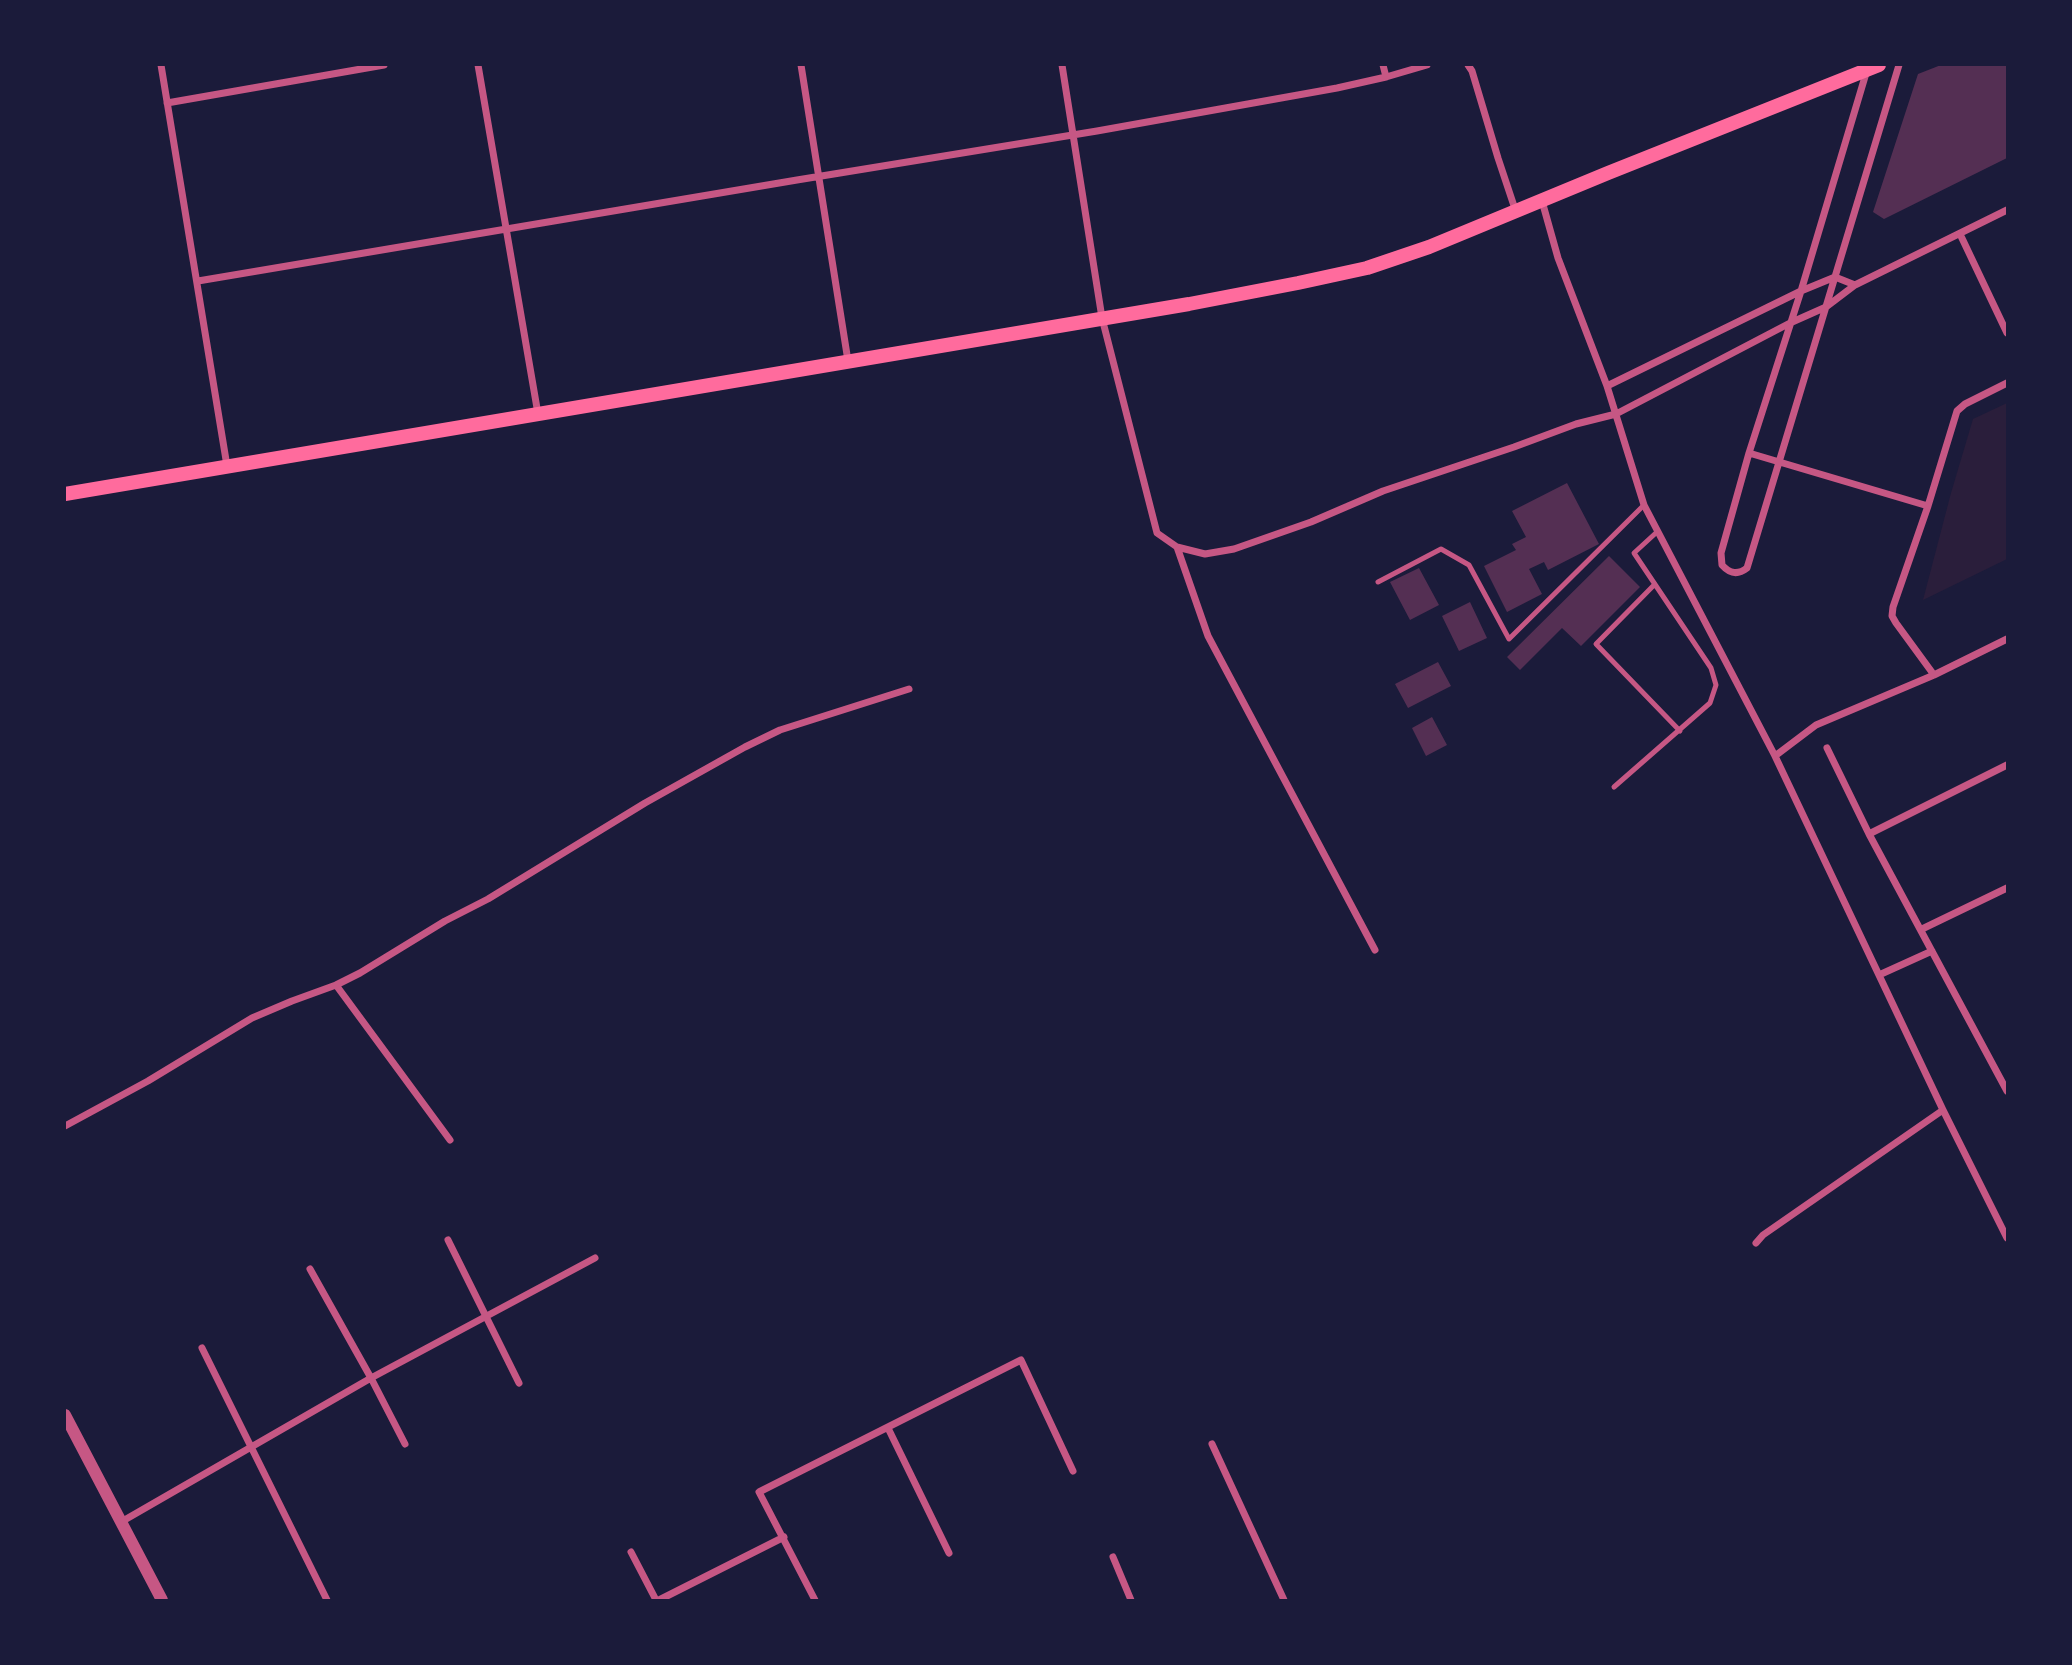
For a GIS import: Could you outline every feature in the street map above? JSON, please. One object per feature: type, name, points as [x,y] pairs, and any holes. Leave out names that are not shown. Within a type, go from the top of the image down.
[{"type":"main road","points":[[65,494],[1102,318],[1257,291],[1367,268],[1429,247],[1873,67]]},
{"type":"street","points":[[161,65],[227,466]]},
{"type":"street","points":[[167,103],[384,65]]},
{"type":"street","points":[[478,65],[538,414]]},
{"type":"street","points":[[801,65],[848,361]]},
{"type":"street","points":[[1062,65],[1102,318],[1157,533],[1177,547],[1205,554],[1234,549],[1311,522],[1383,491],[1576,424],[1616,414],[1826,307],[1855,285],[2007,210]]},
{"type":"street","points":[[1383,65],[1386,77]]},
{"type":"street","points":[[198,281],[1074,135],[1337,88],[1426,65]]},
{"type":"street","points":[[1468,65],[1517,212]]},
{"type":"street","points":[[1873,67],[1749,453],[1721,553],[1722,565],[1732,573],[1747,568],[1899,65]]},
{"type":"street","points":[[1542,201],[1558,258],[1607,386],[1644,505],[1775,756],[1878,975],[2007,1238]]},
{"type":"street","points":[[1960,234],[2007,333]]},
{"type":"street","points":[[1607,386],[1835,277],[1855,285]]},
{"type":"street","points":[[1934,675],[1892,616],[1893,607],[1957,411],[1965,404],[2007,383]]},
{"type":"street","points":[[1749,453],[1928,506]]},
{"type":"street","points":[[1177,547],[1208,636],[1375,950]]},
{"type":"street","points":[[1775,756],[1816,725],[1934,675],[2007,639]]},
{"type":"street","points":[[65,1126],[169,1069],[252,1018],[360,973],[645,803],[745,747],[780,730],[909,689]]},
{"type":"street","points":[[1827,748],[1869,834],[2007,1091]]},
{"type":"street","points":[[1869,834],[2007,765]]},
{"type":"street","points":[[1922,929],[2007,888]]},
{"type":"street","points":[[1878,975],[1931,951]]},
{"type":"street","points":[[336,985],[450,1140]]},
{"type":"street","points":[[1756,1243],[1763,1235],[1943,1110]]},
{"type":"street","points":[[448,1240],[519,1383]]},
{"type":"street","points":[[121,1522],[371,1378],[595,1258]]},
{"type":"street","points":[[310,1269],[405,1444]]},
{"type":"street","points":[[202,1348],[327,1600]]},
{"type":"street","points":[[815,1600],[760,1492],[1021,1360],[1073,1471]]},
{"type":"street","points":[[65,1415],[162,1600]]},
{"type":"street","points":[[888,1428],[949,1553]]},
{"type":"street","points":[[1212,1444],[1284,1600]]},
{"type":"street","points":[[631,1552],[658,1600],[784,1536]]},
{"type":"street","points":[[1113,1557],[1131,1600]]},
{"type":"lane","points":[[1378,582],[1441,548],[1469,565],[1509,639],[1644,505]]},
{"type":"lane","points":[[1614,787],[1710,703],[1716,685],[1711,668],[1634,553],[1658,531]]},
{"type":"lane","points":[[1655,584],[1596,644],[1680,731]]},
{"type":"shaded area","points":[[2007,403],[2007,559],[1923,600],[1973,419]]},
{"type":"building","points":[[1941,65],[2007,65],[2007,158],[1884,219],[1873,212],[1918,74]]},
{"type":"building","points":[[1567,483],[1599,544],[1548,570],[1544,562],[1529,569],[1542,594],[1507,612],[1484,566],[1516,550],[1512,544],[1526,537],[1512,511]]},
{"type":"building","points":[[1609,556],[1640,587],[1581,646],[1562,628],[1520,670],[1507,657]]},
{"type":"building","points":[[1419,568],[1439,605],[1410,620],[1390,582]]},
{"type":"building","points":[[1470,602],[1487,638],[1459,651],[1442,616]]},
{"type":"building","points":[[1438,662],[1451,686],[1408,708],[1395,684]]},
{"type":"building","points":[[1432,717],[1447,745],[1426,756],[1412,728]]}]
